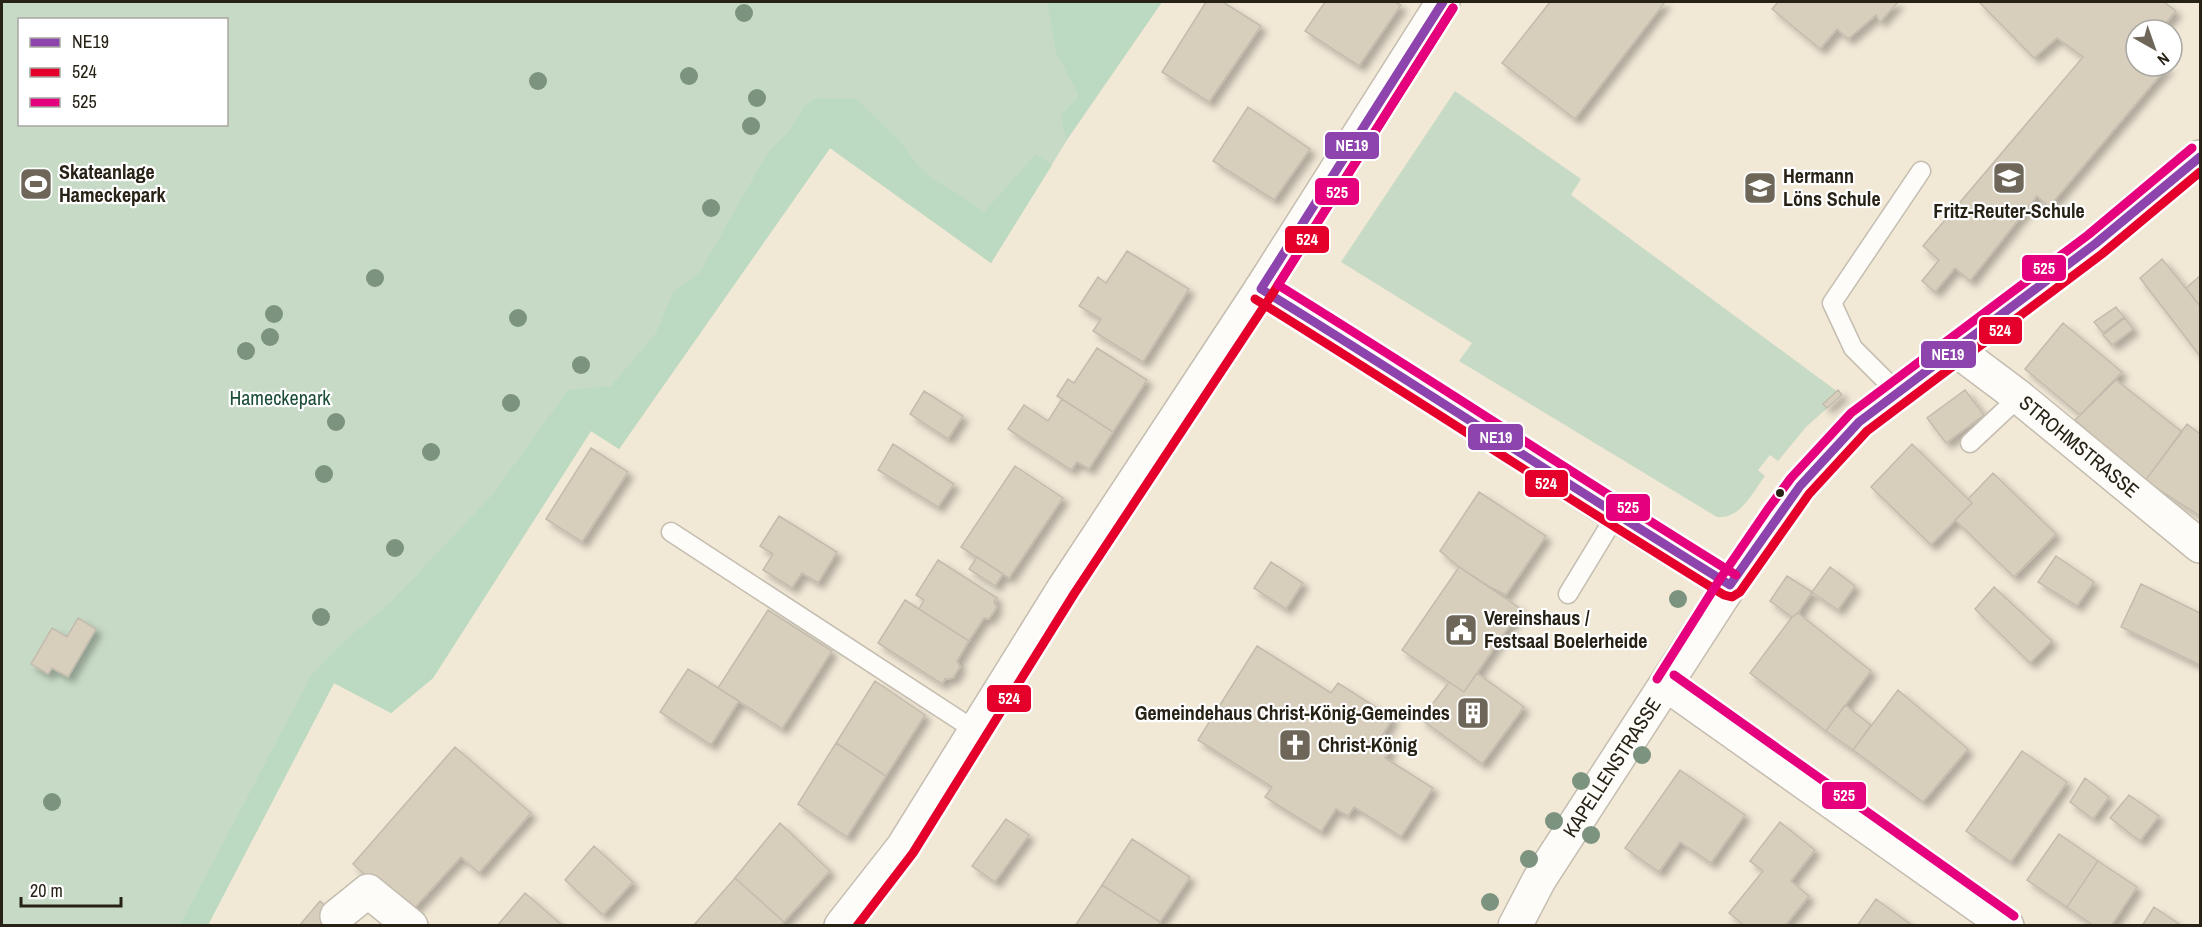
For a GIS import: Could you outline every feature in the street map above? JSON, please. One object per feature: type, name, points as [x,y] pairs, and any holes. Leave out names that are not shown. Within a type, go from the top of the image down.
[{"type":"street","points":[[841,926],[903,847],[1064,588],[1261,289],[1443,2]]},
{"type":"street","name":"KAPELLENSTRASSE","points":[[1515,926],[1539,880],[1730,585],[1800,486],[1859,422],[2095,244],[2200,157]]},
{"type":"street","points":[[1261,289],[1367,354],[1616,516],[1730,585]]},
{"type":"street","name":"STROHMSTRASSE","points":[[1955,349],[2019,398],[2200,546]]},
{"type":"street","points":[[1667,685],[2007,926]]},
{"type":"street","points":[[337,916],[368,891],[411,926]]},
{"type":"lane","points":[[1897,392],[1853,348],[1832,303],[1921,171]]},
{"type":"lane","points":[[1970,443],[2019,398]]},
{"type":"lane","points":[[1568,594],[1616,516]]},
{"type":"lane","points":[[671,532],[976,731]]},
{"type":"green space","name":"Hameckepark","points":[[2,2],[1162,2],[1067,140],[991,263],[830,148],[619,449],[591,431],[433,678],[391,713],[334,683],[208,925],[2,926]]},
{"type":"green space","points":[[1047,2],[1162,2],[1066,140],[1061,115],[1079,96],[1056,52]]},
{"type":"green space","points":[[1455,91],[1581,179],[1571,195],[1842,395],[1806,427],[1778,461],[1770,455],[1758,470],[1765,476],[1745,504],[1733,514],[1717,517],[1459,361],[1472,343],[1341,262]]},
{"type":"green space","points":[[817,98],[857,99],[899,140],[915,162],[932,179],[984,212],[1036,154],[1052,165],[991,263],[830,148],[619,449],[591,431],[433,678],[391,713],[334,683],[208,925],[180,925],[312,674],[341,644],[390,603],[493,494],[568,390],[611,386],[656,333],[673,292],[700,272],[768,152],[790,130],[804,106]]},
{"type":"building","points":[[1206,2],[1223,2],[1261,26],[1209,102],[1162,72]]},
{"type":"building","points":[[1325,2],[1395,2],[1401,5],[1359,66],[1305,31]]},
{"type":"building","points":[[1550,2],[1665,2],[1575,119],[1502,63]]},
{"type":"building","points":[[1778,2],[1898,2],[1880,22],[1876,15],[1848,39],[1837,29],[1820,49],[1772,9]]},
{"type":"building","name":"Fritz-Reuter-Schule","points":[[1979,2],[2164,2],[2176,11],[2170,18],[2124,18],[2124,78],[2158,78],[2049,207],[2037,196],[1970,281],[1955,268],[1935,292],[1922,281],[1939,260],[1923,246],[2083,57],[2057,38],[2034,58]]},
{"type":"building","points":[[1248,107],[1310,149],[1274,200],[1213,161]]},
{"type":"building","points":[[1127,251],[1189,289],[1143,362],[1093,331],[1101,319],[1079,306],[1098,277],[1106,283]]},
{"type":"building","points":[[2162,259],[2200,306],[2200,356],[2140,278]]},
{"type":"building","points":[[2200,276],[2200,306],[2186,288]]},
{"type":"building","points":[[2116,307],[2124,317],[2103,333],[2094,322]]},
{"type":"building","points":[[2125,318],[2133,329],[2112,345],[2103,335]]},
{"type":"building","points":[[2063,323],[2122,372],[2080,415],[2025,369]]},
{"type":"building","points":[[1097,348],[1147,380],[1113,432],[1057,396],[1068,379],[1074,383]]},
{"type":"building","points":[[2116,380],[2182,432],[2145,481],[2075,420]]},
{"type":"building","points":[[1838,390],[1842,395],[1827,408],[1823,404]]},
{"type":"building","points":[[1965,390],[1984,415],[1946,443],[1927,418]]},
{"type":"building","points":[[924,391],[963,416],[948,439],[910,414]]},
{"type":"building","points":[[1062,399],[1113,432],[1089,469],[1077,462],[1071,470],[1008,429],[1024,405],[1048,421]]},
{"type":"building","points":[[2187,424],[2200,434],[2200,516],[2145,481]]},
{"type":"building","points":[[893,444],[954,484],[938,507],[878,470]]},
{"type":"building","points":[[1912,444],[1972,503],[1931,545],[1871,487]]},
{"type":"building","points":[[591,448],[628,472],[582,542],[546,519]]},
{"type":"building","points":[[1015,466],[1063,498],[1009,578],[961,547]]},
{"type":"building","points":[[1993,473],[2056,534],[2014,577],[1955,520],[1972,503],[1968,499]]},
{"type":"building","name":"Vereinshaus / Festsaal Boelerheide","points":[[1479,492],[1546,536],[1506,595],[1459,567],[1440,551]]},
{"type":"building","points":[[779,516],[837,552],[818,583],[802,573],[792,588],[763,570],[773,554],[760,546]]},
{"type":"building","points":[[2056,556],[2094,582],[2077,606],[2038,582]]},
{"type":"building","points":[[977,557],[1003,574],[995,586],[969,569]]},
{"type":"building","points":[[938,560],[997,598],[994,602],[997,607],[989,619],[984,618],[969,641],[919,609],[924,600],[916,595]]},
{"type":"building","points":[[1271,562],[1303,583],[1286,609],[1254,588]]},
{"type":"building","name":"Vereinshaus / Festsaal Boelerheide","points":[[1459,567],[1521,609],[1464,692],[1402,650]]},
{"type":"building","points":[[1830,567],[1855,586],[1838,610],[1812,592]]},
{"type":"building","points":[[1787,576],[1812,592],[1798,613],[1792,617],[1770,601]]},
{"type":"building","points":[[2141,584],[2200,613],[2200,665],[2121,627]]},
{"type":"building","points":[[1994,587],[2052,641],[2030,663],[1975,609]]},
{"type":"building","points":[[905,600],[969,641],[957,661],[960,667],[953,678],[945,679],[942,684],[878,643]]},
{"type":"building","points":[[768,610],[832,651],[782,729],[718,688]]},
{"type":"building","points":[[1798,613],[1871,671],[1826,731],[1750,673],[1792,617]]},
{"type":"building","points":[[78,618],[96,629],[68,677],[52,668],[48,674],[31,664],[52,628],[67,637]]},
{"type":"building","name":"Christ-König","points":[[1257,646],[1331,693],[1338,683],[1393,718],[1379,741],[1391,749],[1385,758],[1433,788],[1401,837],[1354,807],[1348,816],[1336,809],[1321,832],[1265,797],[1272,787],[1198,740]]},
{"type":"building","points":[[688,669],[739,701],[711,745],[660,712]]},
{"type":"building","name":"Gemeindehaus Christ-König-Gemeindes","points":[[1477,673],[1524,707],[1482,764],[1421,719],[1449,682],[1464,692]]},
{"type":"building","points":[[875,681],[925,715],[886,776],[836,743]]},
{"type":"building","points":[[1898,690],[1968,749],[1923,802],[1853,750]]},
{"type":"building","points":[[1845,705],[1871,725],[1853,750],[1826,731]]},
{"type":"building","points":[[836,743],[886,776],[847,837],[798,804]]},
{"type":"building","points":[[455,747],[531,813],[479,873],[461,857],[409,914],[353,864]]},
{"type":"building","points":[[2022,751],[2067,782],[2011,862],[1966,831]]},
{"type":"building","points":[[1680,770],[1745,815],[1711,863],[1680,842],[1659,872],[1625,848]]},
{"type":"building","points":[[2085,778],[2109,797],[2093,819],[2070,802]]},
{"type":"building","points":[[2129,795],[2159,816],[2140,841],[2110,818]]},
{"type":"building","points":[[1006,819],[1029,835],[995,882],[972,866]]},
{"type":"building","points":[[1780,822],[1815,850],[1791,881],[1809,896],[1785,926],[1745,926],[1729,913],[1763,871],[1750,861]]},
{"type":"building","points":[[780,823],[830,871],[784,922],[735,878]]},
{"type":"building","points":[[2059,834],[2098,861],[2067,907],[2027,880]]},
{"type":"building","points":[[1132,839],[1190,877],[1160,922],[1102,885]]},
{"type":"building","points":[[594,846],[633,882],[603,915],[565,880]]},
{"type":"building","points":[[2098,861],[2137,887],[2111,926],[2094,926],[2067,907]]},
{"type":"building","points":[[735,878],[784,922],[780,926],[693,926]]},
{"type":"building","points":[[1102,885],[1160,922],[1158,926],[1075,926]]},
{"type":"building","points":[[525,893],[563,926],[497,926]]},
{"type":"building","points":[[1876,899],[1913,926],[1857,926]]},
{"type":"building","points":[[320,901],[347,926],[299,926]]},
{"type":"building","points":[[2154,907],[2182,926],[2142,926]]},
{"type":"transit line","name":"NE19","points":[[1261,289],[1443,2]]},
{"type":"transit line","name":"524","points":[[857,926],[913,853],[1074,594],[1271,296],[1453,8]]},
{"type":"transit line","name":"525","points":[[1453,8],[1278,285],[1736,575]]},
{"type":"transit line","name":"525","points":[[1657,679],[1720,579],[1768,509],[1791,478],[1851,413],[2088,235],[2192,148]]},
{"type":"transit line","name":"NE19","points":[[1730,585],[1800,486],[1859,422],[2095,244],[2200,157]]},
{"type":"transit line","name":"524","points":[[1255,299],[1724,595],[1732,597],[1740,592],[1809,494],[1867,431],[2102,254],[2200,172]]},
{"type":"transit line","name":"NE19","points":[[1261,289],[1730,585]]},
{"type":"transit line","name":"525","points":[[1674,675],[2014,916]]},
{"type":"place","name":"Fritz-Reuter-Schule","points":[[2009,178]]},
{"type":"place","name":"Skateanlage Hameckepark","points":[[36,184]]},
{"type":"place","name":"Hermann Löns Schule","points":[[1760,188]]},
{"type":"place","name":"Vereinshaus / Festsaal Boelerheide","points":[[1461,630]]},
{"type":"place","name":"Gemeindehaus Christ-König-Gemeindes","points":[[1473,713]]},
{"type":"place","name":"Christ-König","points":[[1295,745]]}]
